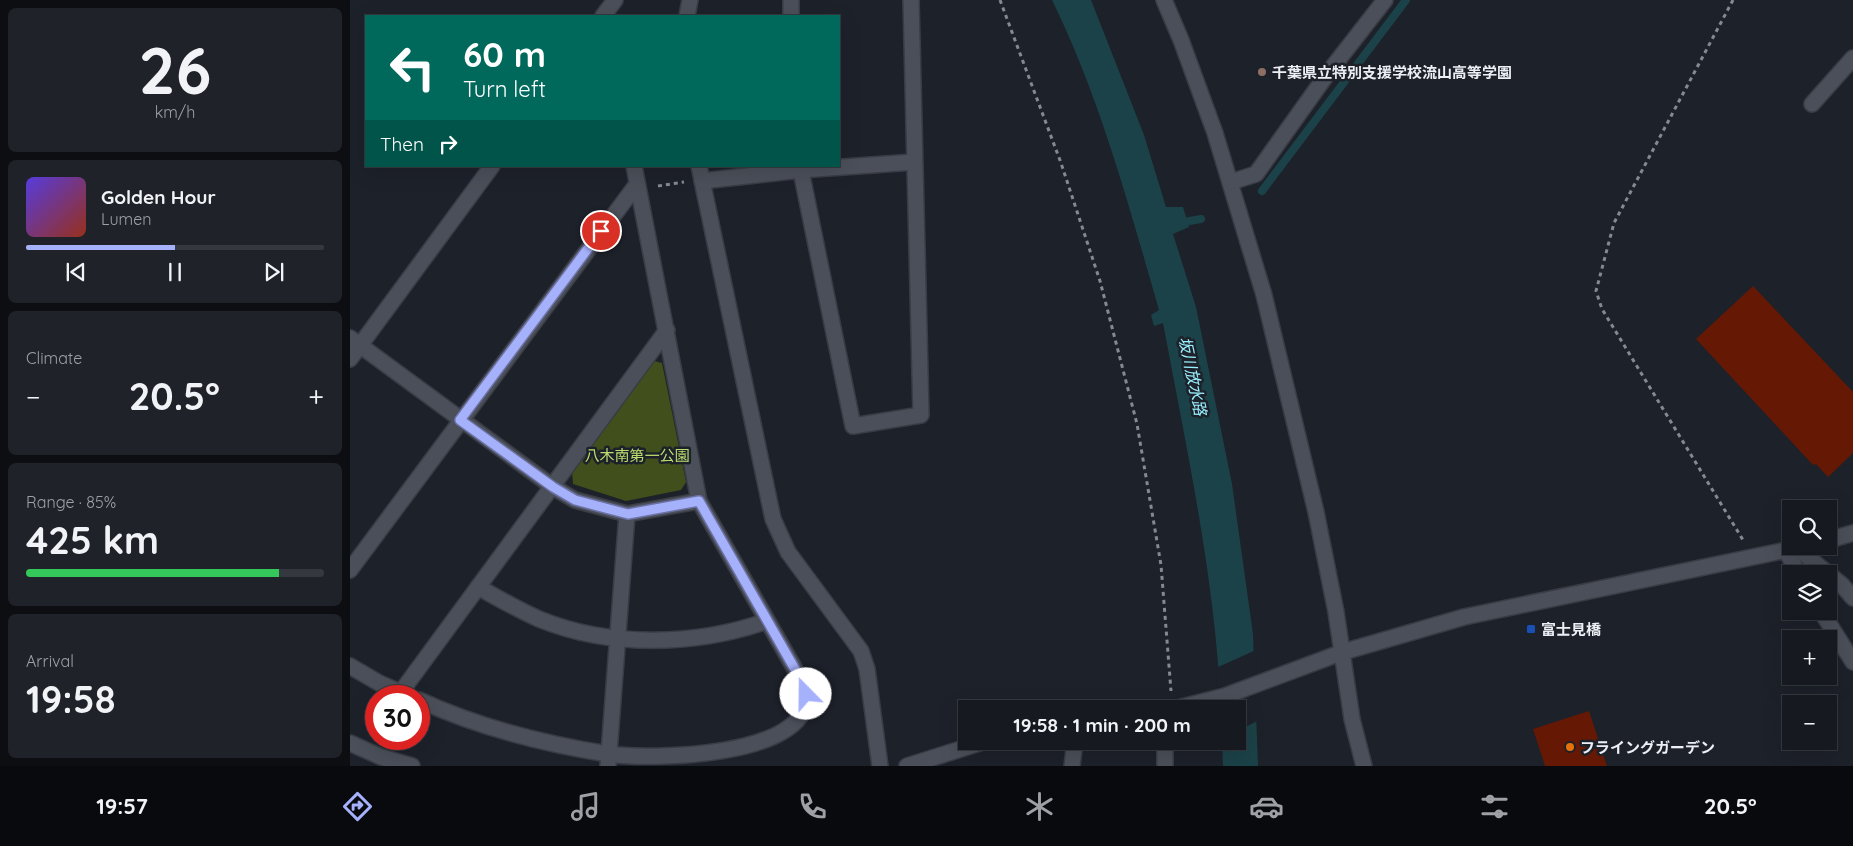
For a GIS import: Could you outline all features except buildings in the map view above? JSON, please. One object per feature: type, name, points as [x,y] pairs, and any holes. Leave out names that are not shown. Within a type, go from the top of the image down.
[{"type":"street","points":[[604,15],[615,0]]},
{"type":"street","points":[[687,15],[690,0]]},
{"type":"street","points":[[790,0],[791,15]]},
{"type":"street","points":[[801,168],[854,426],[922,415],[911,0]]},
{"type":"street","points":[[1164,0],[1188,58],[1231,182],[1264,295],[1318,522],[1343,652],[1352,719],[1364,766]]},
{"type":"street","points":[[1231,182],[1256,174],[1328,74],[1385,0]]},
{"type":"street","points":[[1812,104],[1853,58]]},
{"type":"street","points":[[840,166],[914,162]]},
{"type":"street","points":[[350,359],[355,342],[491,167]]},
{"type":"street","points":[[430,705],[471,722],[574,748],[608,760],[626,756],[685,755],[757,744],[784,732],[796,721],[805,705],[806,694],[796,671],[699,501],[634,167]]},
{"type":"street","points":[[820,167],[701,175],[773,519],[788,552],[861,651],[867,669],[880,766]]},
{"type":"street","points":[[350,570],[460,420],[637,187]]},
{"type":"street","points":[[411,685],[478,587],[667,330]]},
{"type":"street","points":[[355,342],[553,487],[575,500],[628,514],[699,501]]},
{"type":"street","points":[[608,760],[628,514]]},
{"type":"street","points":[[1837,538],[1853,533]]},
{"type":"street","points":[[1199,700],[1242,690],[1343,652],[1482,613],[1782,552]]},
{"type":"street","points":[[1804,555],[1842,585],[1853,598]]},
{"type":"street","points":[[478,587],[540,619],[618,639],[693,638],[752,626],[767,621]]},
{"type":"street","points":[[1827,620],[1853,662]]},
{"type":"street","points":[[350,666],[358,672],[386,685]]},
{"type":"street","points":[[350,742],[381,756],[412,766]]},
{"type":"street","points":[[907,766],[958,750]]},
{"type":"street","points":[[1072,766],[1074,750]]},
{"type":"street","points":[[1165,750],[1165,766]]},
{"type":"path","points":[[1000,0],[1061,162],[1100,280],[1137,424],[1161,565],[1176,700]]},
{"type":"path","points":[[1733,0],[1614,223],[1596,291],[1602,309],[1754,557]]},
{"type":"path","points":[[637,187],[701,175]]},
{"type":"green space","name":"八木南第一公園","points":[[654,361],[662,363],[686,482],[681,490],[626,501],[573,484],[572,471]]},
{"type":"water","name":"坂川放水路","points":[[1052,0],[1091,0],[1144,135],[1166,207],[1183,207],[1189,227],[1173,234],[1196,307],[1232,484],[1253,634],[1258,766],[1223,766],[1222,750],[1246,750],[1246,700],[1220,700],[1213,611],[1199,515],[1163,323],[1154,326],[1151,315],[1159,310],[1125,192],[1085,75]]},
{"type":"pier","points":[[1256,650],[1259,720],[1246,727],[1246,700],[1218,700],[1216,668]]},
{"type":"waterway","points":[[1262,191],[1406,0]]},
{"type":"waterway","points":[[1178,223],[1201,219]]},
{"type":"place","name":"千葉県立特別支援学校流山高等学園","points":[[1262,72]]},
{"type":"place","name":"富士見橋","points":[[1531,629]]},
{"type":"place","name":"フライングガーデン","points":[[1570,747]]},
{"type":"route","points":[[601,231],[460,420],[553,487],[575,500],[628,514],[654,511],[699,501],[796,671],[806,694]]}]
